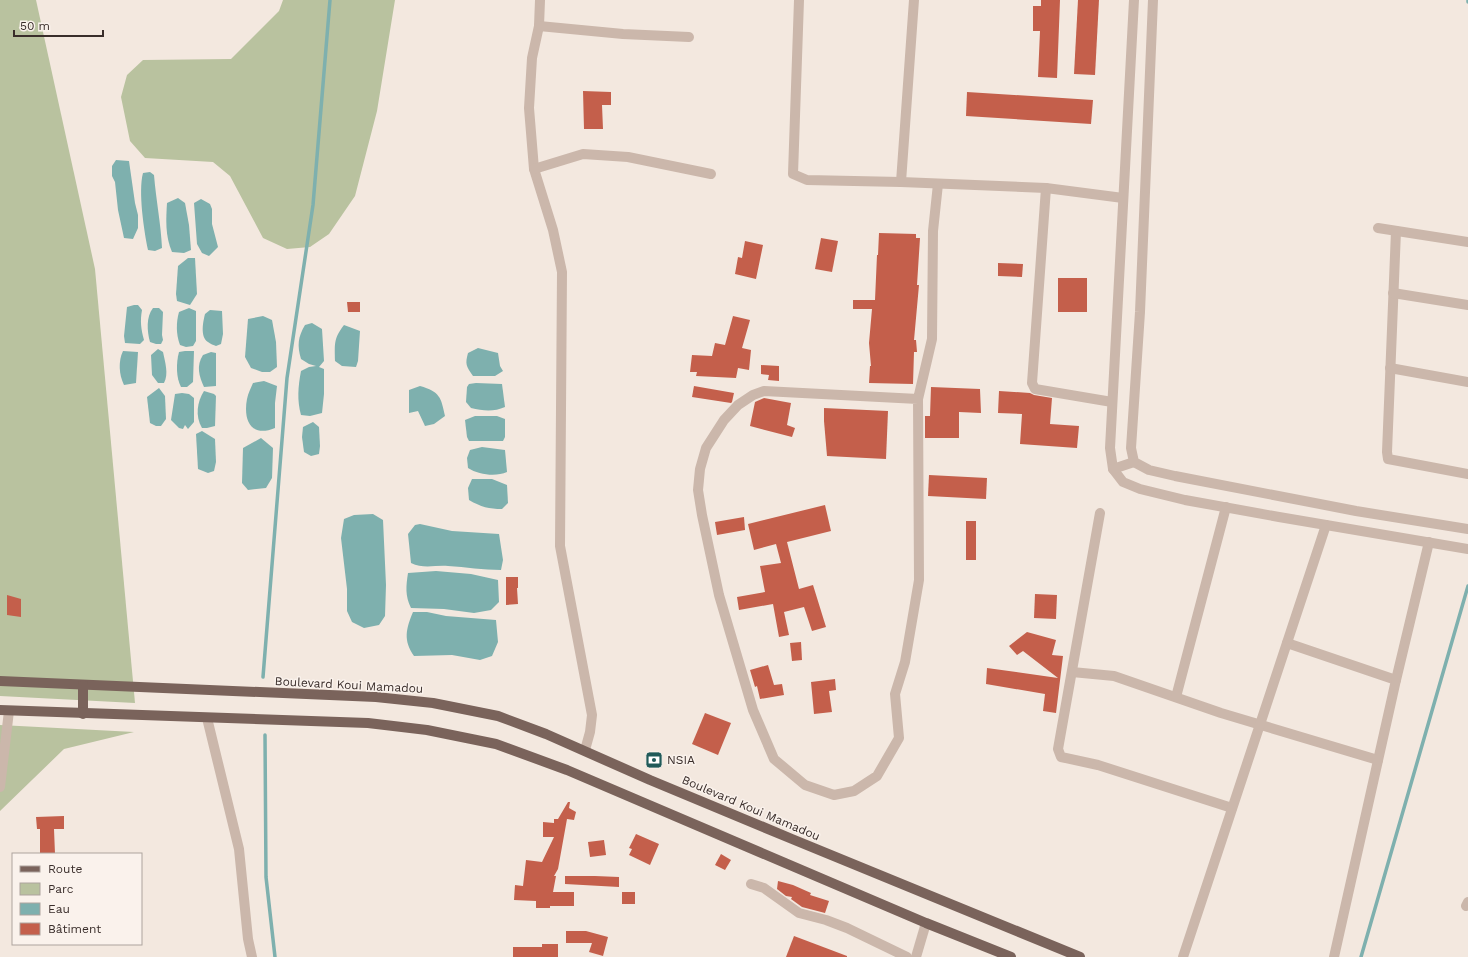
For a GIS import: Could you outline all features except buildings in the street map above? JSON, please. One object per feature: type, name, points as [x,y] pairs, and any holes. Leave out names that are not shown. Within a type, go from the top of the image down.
[{"type":"main road","name":"Boulevard Koui Mamadou","points":[[0,681],[376,697],[433,703],[498,716],[585,750],[650,780],[1080,957]]},
{"type":"main road","points":[[83,685],[83,714]]},
{"type":"main road","points":[[5,711],[368,723],[427,730],[496,744],[574,773],[926,923],[1011,957]]},
{"type":"street","points":[[540,0],[540,26],[532,58],[529,108],[534,169],[553,230],[562,272],[560,546],[592,715],[590,732],[585,750]]},
{"type":"street","points":[[799,0],[794,174],[807,180],[1046,188],[1123,198]]},
{"type":"street","points":[[901,182],[914,0]]},
{"type":"street","points":[[1134,0],[1112,402],[1110,448],[1112,470],[1123,482],[1140,490],[1326,525],[1468,549]]},
{"type":"street","points":[[1134,462],[1131,448],[1140,312],[1153,0]]},
{"type":"street","points":[[540,26],[623,34],[689,37]]},
{"type":"street","points":[[534,169],[584,154],[628,157],[711,174]]},
{"type":"street","points":[[918,399],[764,391],[753,395],[738,405],[724,420],[706,448],[700,469],[698,490],[719,595],[753,710],[774,759],[805,785],[834,794],[854,791],[876,776],[899,738],[895,694],[905,662],[919,580],[918,399],[932,339],[934,231],[938,184]]},
{"type":"street","points":[[1046,188],[1032,383],[1035,389],[1112,402]]},
{"type":"street","points":[[1378,228],[1468,242]]},
{"type":"street","points":[[1396,230],[1387,452],[1388,459],[1468,474]]},
{"type":"street","points":[[1393,293],[1468,305]]},
{"type":"street","points":[[1390,368],[1468,382]]},
{"type":"street","points":[[1112,470],[1134,462],[1149,470],[1175,476],[1356,511],[1468,529]]},
{"type":"street","points":[[1176,697],[1226,507]]},
{"type":"street","points":[[1100,513],[1058,749],[1061,757],[1098,765],[1232,808]]},
{"type":"street","points":[[1182,957],[1326,525]]},
{"type":"street","points":[[1334,957],[1396,680],[1429,542]]},
{"type":"street","points":[[1287,643],[1396,680]]},
{"type":"street","points":[[1072,672],[1114,676],[1259,725],[1378,760]]},
{"type":"street","points":[[0,787],[5,711]]},
{"type":"street","points":[[207,718],[239,849],[248,939],[252,957]]},
{"type":"street","points":[[751,884],[764,888],[799,913],[826,920],[847,928],[907,957]]},
{"type":"street","points":[[916,957],[926,923]]},
{"type":"green space","points":[[0,0],[36,0],[95,269],[135,703],[0,696]]},
{"type":"green space","points":[[283,0],[395,0],[377,111],[355,196],[329,234],[310,247],[287,249],[263,238],[230,176],[213,162],[145,158],[130,141],[121,97],[127,75],[143,60],[231,59],[279,11]]},
{"type":"green space","points":[[0,725],[134,732],[64,749],[0,811]]},
{"type":"water","points":[[116,160],[129,161],[138,215],[138,228],[133,239],[124,238],[118,210],[115,182],[112,176],[112,166]]},
{"type":"water","points":[[150,172],[154,175],[162,248],[155,251],[148,250],[141,200],[143,173]]},
{"type":"water","points":[[178,198],[185,203],[189,225],[191,250],[184,253],[172,252],[167,234],[167,203]]},
{"type":"water","points":[[201,199],[210,204],[212,209],[212,224],[218,247],[209,256],[202,253],[197,244],[194,203]]},
{"type":"water","points":[[188,258],[195,258],[197,294],[190,305],[177,301],[176,294],[178,266]]},
{"type":"water","points":[[138,305],[142,310],[141,325],[144,340],[140,344],[125,343],[124,336],[127,307]]},
{"type":"water","points":[[153,308],[159,308],[163,312],[163,340],[161,344],[150,342],[149,338],[148,320]]},
{"type":"water","points":[[189,308],[196,311],[196,341],[193,346],[186,347],[180,345],[177,333],[177,324],[179,312]]},
{"type":"water","points":[[210,310],[222,311],[223,334],[221,344],[216,346],[205,340],[203,333],[205,314]]},
{"type":"water","points":[[263,316],[272,320],[276,342],[277,367],[270,372],[262,372],[251,368],[245,357],[248,319]]},
{"type":"water","points":[[312,323],[322,329],[324,361],[319,367],[324,369],[324,394],[322,413],[310,416],[301,415],[298,399],[299,383],[301,371],[309,367],[316,366],[301,359],[299,345],[301,333],[305,325]]},
{"type":"water","points":[[344,325],[360,331],[358,361],[356,367],[342,366],[335,361],[336,338]]},
{"type":"water","points":[[478,348],[498,353],[500,366],[503,371],[495,376],[473,376],[466,362],[468,353]]},
{"type":"water","points":[[158,349],[163,352],[166,364],[166,376],[164,383],[158,383],[152,375],[151,355]]},
{"type":"water","points":[[123,351],[138,352],[136,383],[124,385],[122,381],[120,364]]},
{"type":"water","points":[[194,351],[193,382],[187,387],[181,387],[177,375],[177,361],[179,352]]},
{"type":"water","points":[[211,352],[216,353],[216,386],[204,387],[199,367],[203,355]]},
{"type":"water","points":[[264,381],[277,386],[275,428],[260,431],[250,425],[246,414],[246,407],[248,395],[253,383]]},
{"type":"water","points":[[469,384],[502,384],[505,407],[497,410],[480,410],[471,408],[466,402],[467,387]]},
{"type":"water","points":[[420,386],[436,393],[441,400],[445,416],[434,424],[425,426],[418,411],[409,413],[409,390]]},
{"type":"water","points":[[159,388],[165,396],[166,419],[161,426],[156,426],[150,423],[147,397]]},
{"type":"water","points":[[204,391],[216,396],[215,426],[207,428],[202,428],[198,419],[198,404]]},
{"type":"water","points":[[175,394],[189,394],[194,398],[194,422],[188,429],[185,425],[183,429],[179,428],[171,420]]},
{"type":"water","points":[[475,416],[497,416],[505,419],[505,437],[503,441],[469,441],[467,437],[465,420]]},
{"type":"water","points":[[313,422],[319,427],[320,446],[319,454],[311,456],[304,452],[302,437],[303,427]]},
{"type":"water","points":[[202,431],[215,439],[216,462],[214,471],[208,473],[198,469],[196,434]]},
{"type":"water","points":[[261,438],[273,448],[272,478],[266,488],[248,490],[242,483],[243,448]]},
{"type":"water","points":[[482,447],[505,450],[507,472],[503,474],[488,474],[477,472],[468,468],[467,458],[470,450]]},
{"type":"water","points":[[472,479],[492,479],[507,485],[508,503],[502,509],[493,509],[481,506],[469,500],[468,488]]},
{"type":"water","points":[[373,514],[383,520],[386,585],[385,616],[379,625],[364,628],[352,622],[347,611],[347,589],[341,538],[344,519],[354,515]]},
{"type":"water","points":[[420,524],[452,531],[499,534],[503,560],[501,570],[448,566],[425,566],[411,563],[408,534],[415,525]]},
{"type":"water","points":[[436,571],[471,574],[498,580],[499,602],[491,610],[474,613],[444,609],[411,608],[406,591],[408,573]]},
{"type":"water","points":[[413,612],[427,612],[446,616],[496,620],[498,642],[492,656],[480,660],[452,655],[414,656],[407,640],[407,629]]},
{"type":"waterway","points":[[263,677],[287,378],[313,205],[330,0]]},
{"type":"waterway","points":[[1361,957],[1468,586]]},
{"type":"waterway","points":[[265,735],[266,877],[275,957]]},
{"type":"place","name":"NSIA","points":[[654,760]]}]
